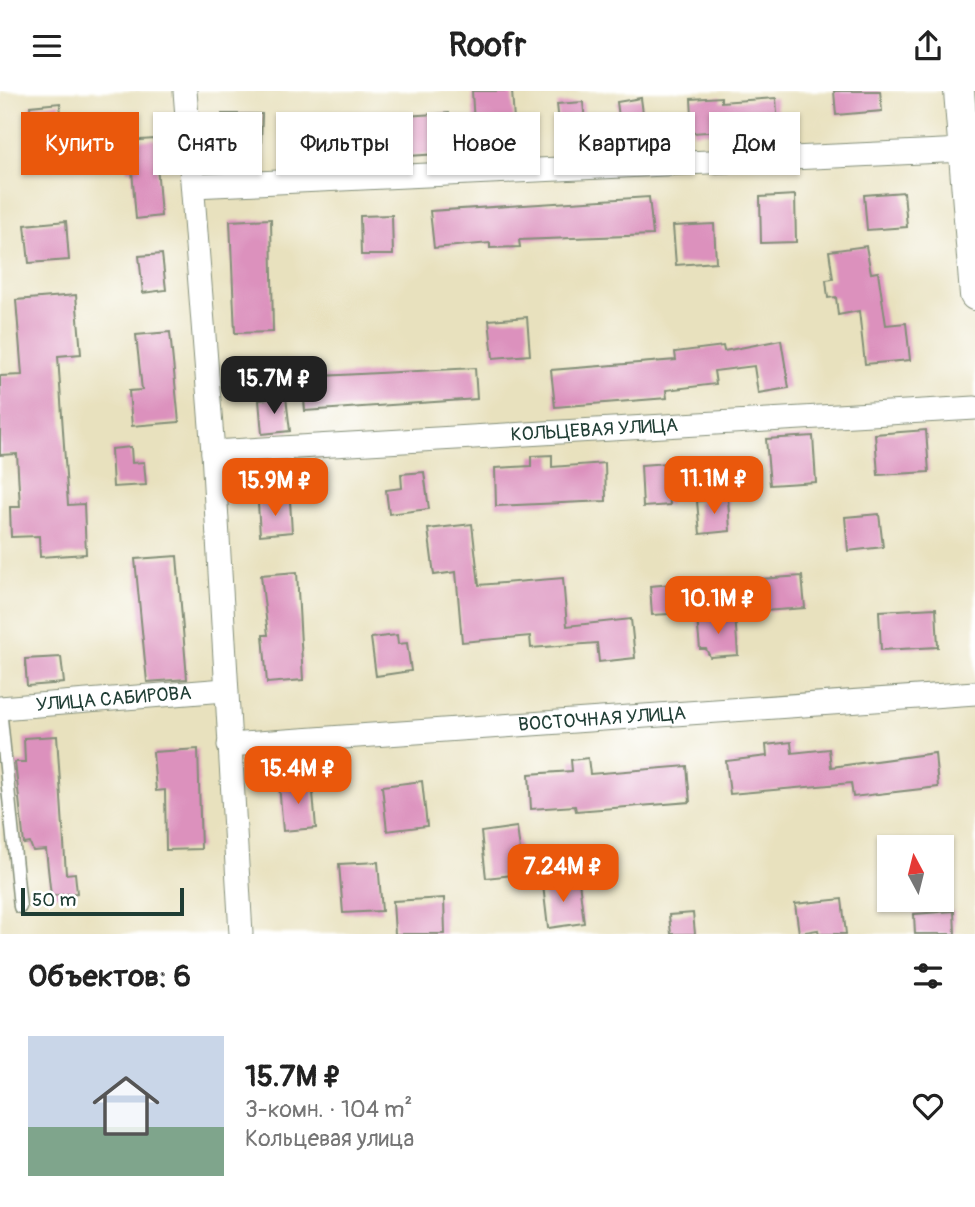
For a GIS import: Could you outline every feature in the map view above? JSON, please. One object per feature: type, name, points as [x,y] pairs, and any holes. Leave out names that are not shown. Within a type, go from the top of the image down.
[{"type":"street","points":[[186,91],[213,452],[241,934]]},
{"type":"street","points":[[959,91],[975,295]]},
{"type":"street","points":[[193,186],[964,150]]},
{"type":"street","name":"КОЛЬЦЕВАЯ УЛИЦА","points":[[213,452],[975,408]]},
{"type":"street","name":"УЛИЦА САБИРОВА","points":[[0,708],[225,690]]},
{"type":"street","name":"ВОСТОЧНАЯ УЛИЦА","points":[[229,745],[975,693]]},
{"type":"lane","points":[[0,708],[20,907]]},
{"type":"building","points":[[472,91],[512,91],[513,112],[473,112]]},
{"type":"building","points":[[834,91],[880,91],[882,111],[836,115]]},
{"type":"building","points":[[721,97],[721,102],[776,98],[777,112],[709,112],[709,132],[695,133],[695,112],[692,112],[691,99]]},
{"type":"building","points":[[641,98],[643,112],[618,112],[617,102]]},
{"type":"building","points":[[583,102],[584,112],[558,112],[557,104]]},
{"type":"building","points":[[60,103],[61,112],[30,112],[30,106]]},
{"type":"building","points":[[427,114],[427,155],[413,156],[413,115]]},
{"type":"building","points":[[153,139],[153,175],[158,175],[161,216],[136,219],[132,175],[139,175],[139,140]]},
{"type":"building","points":[[904,192],[907,227],[867,230],[864,195]]},
{"type":"building","points":[[795,195],[796,242],[761,243],[760,197]]},
{"type":"building","points":[[649,197],[653,235],[519,240],[520,247],[490,248],[490,243],[434,248],[430,211]]},
{"type":"building","points":[[392,215],[393,255],[361,255],[360,216]]},
{"type":"building","points":[[271,219],[273,332],[235,333],[230,221]]},
{"type":"building","points":[[66,221],[69,260],[29,263],[25,225]]},
{"type":"building","points":[[714,224],[716,262],[676,265],[673,226]]},
{"type":"building","points":[[866,246],[871,273],[878,272],[886,325],[906,323],[910,360],[865,364],[859,311],[838,315],[836,297],[828,298],[826,280],[833,279],[829,251]]},
{"type":"building","points":[[162,254],[166,290],[143,293],[139,256]]},
{"type":"building","points":[[76,295],[81,354],[58,356],[68,505],[84,504],[86,554],[40,557],[39,536],[11,537],[10,507],[20,507],[17,454],[0,455],[0,376],[22,375],[16,300]]},
{"type":"building","points":[[527,317],[530,355],[493,358],[489,320]]},
{"type":"building","points":[[170,332],[179,422],[132,426],[129,391],[142,390],[136,335]]},
{"type":"building","points":[[781,340],[789,388],[758,393],[754,366],[714,371],[716,384],[666,390],[667,398],[555,407],[551,370],[676,360],[675,352],[723,346],[724,351]]},
{"type":"building","points":[[475,368],[477,399],[305,411],[302,377]]},
{"type":"building","points":[[286,397],[290,431],[262,434],[259,400]]},
{"type":"building","points":[[926,430],[929,472],[878,475],[875,434]]},
{"type":"building","points":[[813,436],[816,482],[770,485],[766,439]]},
{"type":"building","points":[[131,447],[132,463],[144,462],[146,485],[113,487],[111,449]]},
{"type":"building","points":[[552,455],[552,467],[605,463],[606,501],[496,506],[495,468],[531,466],[531,456]]},
{"type":"building","points":[[667,463],[670,505],[643,507],[641,465]]},
{"type":"building","points":[[424,472],[429,509],[389,514],[386,490],[402,488],[401,474]]},
{"type":"building","points":[[728,498],[730,531],[700,534],[697,501]]},
{"type":"building","points":[[290,501],[292,532],[260,535],[258,503]]},
{"type":"building","points":[[879,514],[883,547],[848,551],[845,517]]},
{"type":"building","points":[[472,524],[479,585],[563,578],[567,626],[631,619],[635,658],[599,662],[597,643],[531,648],[530,636],[462,642],[456,572],[434,575],[428,529]]},
{"type":"building","points":[[177,556],[187,679],[147,682],[135,559]]},
{"type":"building","points":[[297,572],[303,680],[267,683],[263,635],[268,635],[261,575]]},
{"type":"building","points":[[802,576],[805,608],[763,611],[760,579]]},
{"type":"building","points":[[685,583],[687,613],[652,615],[650,586]]},
{"type":"building","points":[[936,608],[938,647],[881,650],[879,611]]},
{"type":"building","points":[[735,615],[738,655],[710,657],[706,649],[700,649],[697,618]]},
{"type":"building","points":[[397,635],[398,644],[407,643],[411,671],[376,676],[371,638]]},
{"type":"building","points":[[61,657],[64,683],[27,686],[25,659]]},
{"type":"building","points":[[57,736],[66,874],[75,873],[77,893],[51,896],[46,850],[33,851],[30,843],[24,844],[15,762],[25,762],[24,738]]},
{"type":"building","points":[[791,742],[792,753],[829,749],[831,767],[935,753],[938,787],[853,797],[851,783],[730,794],[726,761],[767,756],[766,745]]},
{"type":"building","points":[[198,749],[201,849],[166,850],[165,790],[156,791],[153,752]]},
{"type":"building","points":[[588,758],[590,774],[687,766],[690,802],[576,811],[575,806],[531,809],[529,774],[572,771],[571,760]]},
{"type":"building","points":[[312,781],[316,828],[283,831],[279,784]]},
{"type":"building","points":[[422,781],[427,826],[387,831],[382,786]]},
{"type":"building","points":[[517,827],[523,874],[486,878],[481,832]]},
{"type":"building","points":[[378,862],[382,911],[343,913],[339,864]]},
{"type":"building","points":[[579,881],[584,923],[548,928],[543,885]]},
{"type":"building","points":[[444,898],[445,934],[395,934],[393,901]]},
{"type":"building","points":[[842,899],[846,934],[819,934],[818,930],[799,933],[795,904]]},
{"type":"building","points":[[954,911],[955,934],[915,934],[914,914]]},
{"type":"building","points":[[693,913],[695,934],[671,934],[669,915]]}]
